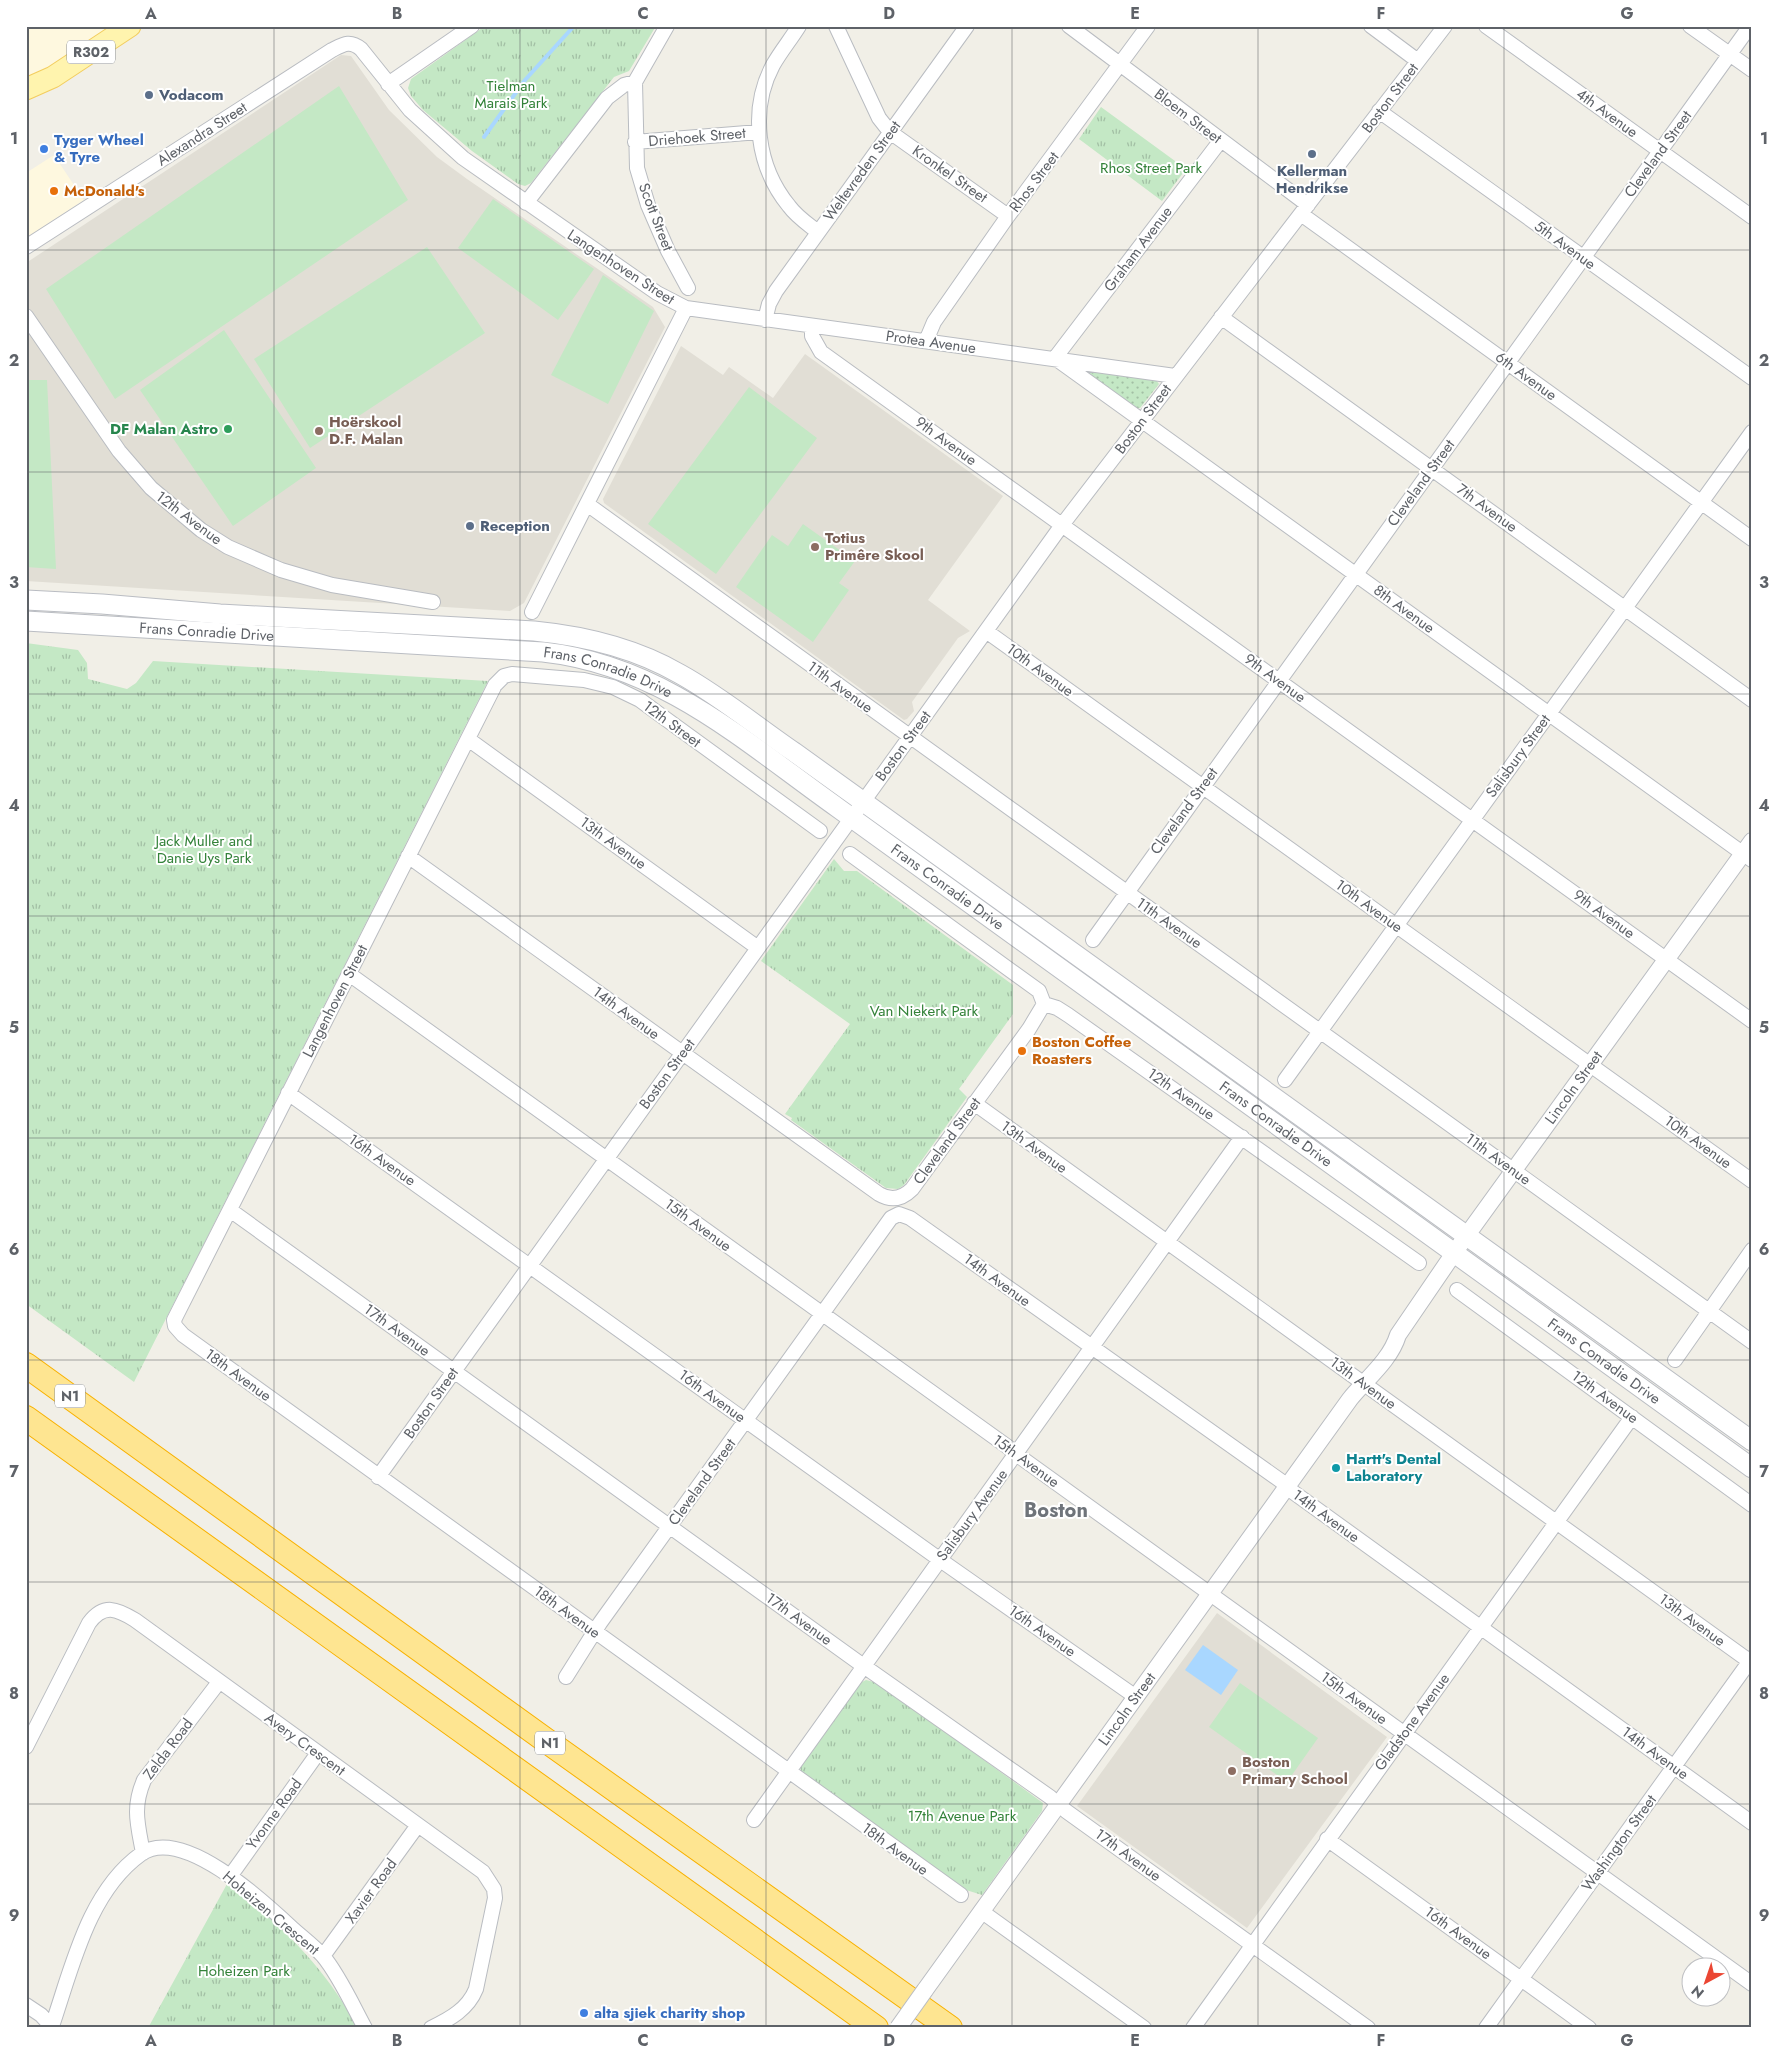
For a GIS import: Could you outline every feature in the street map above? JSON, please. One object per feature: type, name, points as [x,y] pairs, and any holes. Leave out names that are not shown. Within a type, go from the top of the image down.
[{"type":"highway","name":"N1","points":[[26,1365],[544,1739],[950,2028]]},
{"type":"highway","points":[[26,1418],[876,2028]]},
{"type":"main road","name":"R302","points":[[26,89],[53,77],[130,26]]},
{"type":"main road","name":"R302","points":[[26,103],[53,77]]},
{"type":"main road","name":"Frans Conradie Drive","points":[[26,600],[220,614],[534,631],[598,641],[651,659],[691,680],[863,802],[1752,1441]]},
{"type":"main road","name":"Frans Conradie Drive","points":[[26,621],[528,651],[573,656],[607,664],[638,676],[680,697],[851,818],[1752,1468]]},
{"type":"street","points":[[388,84],[472,26]]},
{"type":"street","name":"Scott Street","points":[[667,26],[635,82],[637,168],[648,205],[668,250],[688,288]]},
{"type":"street","points":[[799,26],[780,54],[768,78],[760,105],[759,132],[764,160],[774,185],[790,208],[818,232]]},
{"type":"street","name":"Kronkel Street","points":[[836,26],[879,118],[890,132],[1008,216]]},
{"type":"street","name":"Weltevreden Street","points":[[765,320],[768,304],[773,296],[967,26]]},
{"type":"street","name":"Bloem Street","points":[[1069,26],[1220,140],[1304,209]]},
{"type":"street","name":"Rhos Street","points":[[926,341],[934,322],[1008,216],[1148,26]]},
{"type":"street","points":[[1371,26],[1418,61]]},
{"type":"street","name":"Boston Street","points":[[378,1477],[1062,525],[1445,26]]},
{"type":"street","name":"4th Avenue","points":[[1486,26],[1752,217]]},
{"type":"street","points":[[1690,26],[1752,70]]},
{"type":"street","name":"Cleveland Street","points":[[1093,940],[1750,26]]},
{"type":"street","name":"Alexandra Street","points":[[26,247],[332,50],[347,43],[354,44]]},
{"type":"street","name":"Langenhoven Street","points":[[354,44],[362,49],[410,110],[463,158],[657,293],[686,308],[650,383],[532,612]]},
{"type":"street","points":[[526,203],[608,98],[624,85],[635,82]]},
{"type":"street","name":"5th Avenue","points":[[1379,111],[1752,378]]},
{"type":"street","name":"Driehoek Street","points":[[635,142],[759,132]]},
{"type":"street","name":"Graham Avenue","points":[[1056,358],[1220,140]]},
{"type":"street","name":"6th Avenue","points":[[1304,209],[1507,362],[1752,539]]},
{"type":"street","name":"Protea Avenue","points":[[686,308],[1176,376]]},
{"type":"street","name":"12th Avenue","points":[[26,316],[119,451],[151,488],[201,530],[228,547],[281,570],[332,585],[433,602]]},
{"type":"street","name":"7th Avenue","points":[[1221,317],[1752,700]]},
{"type":"street","name":"9th Avenue","points":[[812,326],[812,336],[821,352],[1752,1021]]},
{"type":"street","name":"8th Avenue","points":[[1056,358],[1549,714],[1749,852]]},
{"type":"street","name":"Salisbury Street","points":[[1285,1080],[1752,432]]},
{"type":"street","name":"11th Avenue","points":[[586,504],[1752,1342]]},
{"type":"street","name":"10th Avenue","points":[[986,631],[1752,1181]]},
{"type":"street","name":"12th Street","points":[[502,678],[512,674],[584,680],[613,687],[630,695],[820,831]]},
{"type":"street","name":"Langenhoven Street","points":[[175,1326],[176,1314],[495,685],[502,678]]},
{"type":"street","name":"13th Avenue","points":[[468,739],[758,948]]},
{"type":"street","name":"Lincoln Street","points":[[898,2028],[1360,1385],[1393,1348],[1398,1335],[1514,1170],[1666,960],[1749,852]]},
{"type":"street","points":[[850,854],[1039,991],[1044,1004]]},
{"type":"street","name":"14th Avenue","points":[[408,856],[879,1194],[896,1198]]},
{"type":"street","name":"15th Avenue","points":[[349,974],[996,1440],[1008,1446],[1016,1454],[1752,1984]]},
{"type":"street","name":"Cleveland Street","points":[[896,1198],[902,1197],[912,1189],[1029,1029],[1044,1004]]},
{"type":"street","name":"12th Avenue","points":[[1044,1004],[1057,1008],[1068,1015],[1419,1263]]},
{"type":"street","name":"16th Avenue","points":[[288,1093],[940,1560],[1136,1697]]},
{"type":"street","name":"13th Avenue","points":[[974,1103],[1168,1242],[1360,1385],[1751,1661]]},
{"type":"street","name":"Salisbury Avenue","points":[[754,1820],[1242,1137]]},
{"type":"street","name":"17th Avenue","points":[[230,1210],[1368,2028]]},
{"type":"street","name":"Cleveland Street","points":[[566,1677],[595,1632],[890,1218],[899,1214]]},
{"type":"street","name":"14th Avenue","points":[[899,1214],[910,1218],[1281,1481],[1286,1488],[1752,1823]]},
{"type":"street","points":[[1675,1360],[1752,1250]]},
{"type":"street","name":"12th Avenue","points":[[1457,1290],[1752,1505]]},
{"type":"street","name":"18th Avenue","points":[[175,1326],[183,1335],[378,1477],[961,1895]]},
{"type":"street","name":"Gladstone Avenue","points":[[1193,2028],[1632,1417]]},
{"type":"street","name":"Avery Crescent","points":[[26,1748],[89,1623],[96,1614],[109,1609],[120,1611],[135,1620],[483,1872],[494,1889],[495,1898],[476,1989],[466,2007],[432,2028]]},
{"type":"street","name":"Washington Street","points":[[1486,2028],[1751,1661]]},
{"type":"street","name":"Zelda Road","points":[[142,1853],[137,1816],[137,1797],[144,1780],[219,1682]]},
{"type":"street","name":"Yvonne Road","points":[[231,1875],[318,1753]]},
{"type":"street","name":"Xavier Road","points":[[323,1956],[418,1825]]},
{"type":"street","name":"16th Avenue","points":[[1327,1839],[1589,2028]]},
{"type":"street","name":"Hoheizen Crescent","points":[[142,1853],[158,1847],[174,1848],[231,1875],[323,1956],[366,2028]]},
{"type":"street","points":[[26,2005],[41,2015],[52,2027],[86,1926],[111,1886],[127,1866],[142,1853]]},
{"type":"street","points":[[981,1911],[1144,2028]]},
{"type":"shaded area","points":[[26,26],[128,26],[26,88]]},
{"type":"shaded area","name":"Hoërskool D.F. Malan","points":[[341,55],[351,56],[389,110],[437,157],[653,307],[665,327],[524,603],[510,611],[26,581],[26,263]]},
{"type":"shaded area","points":[[54,155],[84,200],[26,238],[26,173]]},
{"type":"shaded area","name":"Totius Primêre Skool","points":[[681,346],[723,375],[729,367],[773,398],[805,354],[1003,496],[928,600],[970,631],[958,638],[912,702],[914,711],[907,719],[904,720],[604,503],[603,499]]},
{"type":"shaded area","name":"Boston Primary School","points":[[1217,1613],[1387,1737],[1247,1928],[1077,1806]]},
{"type":"green space","name":"Tielman Marais Park","points":[[485,26],[656,26],[629,71],[614,77],[531,183],[525,186],[518,184],[472,151],[423,110],[411,96],[408,88],[411,79]]},
{"type":"green space","points":[[339,86],[408,200],[115,399],[46,289]]},
{"type":"green space","name":"Rhos Street Park","points":[[1101,107],[1186,169],[1162,201],[1079,139]]},
{"type":"green space","points":[[493,199],[594,269],[558,320],[458,248]]},
{"type":"green space","points":[[427,247],[485,333],[310,448],[254,359]]},
{"type":"green space","points":[[603,275],[654,311],[608,404],[551,375]]},
{"type":"green space","name":"DF Malan Astro","points":[[224,330],[316,468],[233,526],[140,390]]},
{"type":"green space","points":[[1089,370],[1156,380],[1159,384],[1140,408],[1135,408],[1088,373]]},
{"type":"green space","points":[[26,380],[47,380],[56,569],[26,567]]},
{"type":"green space","points":[[749,387],[817,438],[716,574],[648,524]]},
{"type":"green space","points":[[803,524],[855,561],[839,583],[849,590],[813,642],[736,587],[772,535],[788,546]]},
{"type":"green space","name":"Jack Muller and Danie Uys Park","points":[[26,643],[78,650],[87,663],[88,679],[127,689],[136,683],[153,661],[488,681],[134,1382],[26,1304]]},
{"type":"green space","name":"Van Niekerk Park","points":[[834,859],[844,871],[857,871],[1013,985],[1013,1014],[959,1089],[967,1097],[904,1185],[898,1189],[886,1188],[785,1114],[850,1024],[761,961]]},
{"type":"green space","name":"17th Avenue Park","points":[[866,1680],[878,1683],[1043,1803],[1042,1811],[982,1895],[963,1889],[801,1772],[800,1767],[860,1683]]},
{"type":"green space","points":[[1240,1683],[1318,1738],[1287,1782],[1209,1727]]},
{"type":"green space","name":"Hoheizen Park","points":[[227,1884],[265,1914],[301,1948],[332,1986],[358,2028],[148,2028]]},
{"type":"water","points":[[1203,1645],[1238,1670],[1221,1695],[1185,1670]]},
{"type":"waterway","points":[[484,137],[525,80],[574,26]]},
{"type":"place","name":"Vodacom","points":[[149,95]]},
{"type":"place","name":"Tyger Wheel & Tyre","points":[[44,149]]},
{"type":"place","name":"Kellerman Hendrikse","points":[[1312,154]]},
{"type":"place","name":"McDonald's","points":[[54,191]]},
{"type":"place","name":"DF Malan Astro","points":[[228,429]]},
{"type":"place","name":"Hoërskool D.F. Malan","points":[[319,431]]},
{"type":"place","name":"Reception","points":[[470,526]]},
{"type":"place","name":"Totius Primêre Skool","points":[[815,547]]},
{"type":"place","name":"Boston Coffee Roasters","points":[[1022,1051]]},
{"type":"place","name":"Hartt's Dental Laboratory","points":[[1336,1468]]},
{"type":"place","name":"Boston Primary School","points":[[1232,1771]]},
{"type":"place","name":"alta sjiek charity shop","points":[[584,2013]]},
{"type":"district","name":"Boston","points":[[1056,1510]]}]
